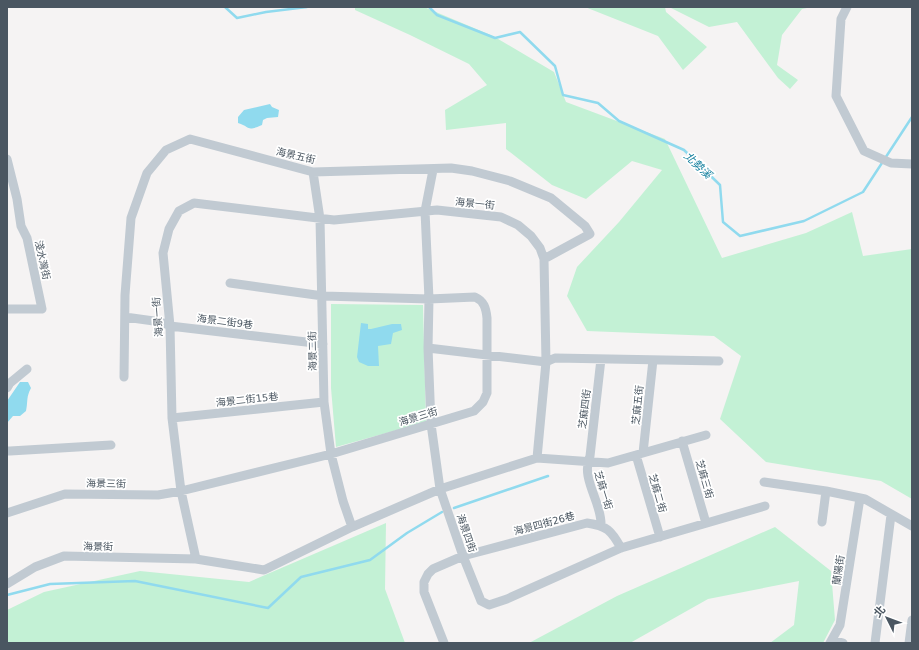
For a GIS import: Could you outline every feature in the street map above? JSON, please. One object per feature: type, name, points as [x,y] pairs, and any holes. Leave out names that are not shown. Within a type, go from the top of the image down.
[{"type":"street","points":[[847,7],[841,19],[836,96],[864,151],[889,162],[912,164]]},
{"type":"street","name":"海景五街","points":[[124,377],[125,317],[131,218],[147,173],[166,150],[190,139],[313,172],[433,170],[451,168],[510,181],[555,200],[585,226],[590,234],[544,259]]},
{"type":"street","name":"淺水灣街","points":[[7,160],[17,199],[21,226],[27,238],[42,308],[7,309]]},
{"type":"street","name":"海景四街","points":[[433,170],[425,211],[429,298],[428,348],[431,424],[440,489],[463,556],[481,601],[489,605],[507,599],[621,548],[765,506]]},
{"type":"street","name":"海景二街","points":[[313,172],[320,219],[323,296],[324,402],[331,454],[352,527]]},
{"type":"street","name":"海景一街","points":[[196,559],[181,491],[172,418],[170,326],[163,253],[169,229],[178,211],[194,203],[334,220],[437,210],[501,217],[518,225],[531,236],[540,248],[544,259],[546,362],[537,458]]},
{"type":"street","name":"海景三街","points":[[7,513],[65,494],[158,495],[181,491],[331,454],[474,411],[483,402],[487,393],[486,308],[481,299],[475,297],[429,298],[323,296],[230,283]]},
{"type":"street","name":"海景二街9巷","points":[[125,317],[161,322],[170,326],[323,344]]},
{"type":"street","points":[[428,348],[546,362],[555,358],[718,361]]},
{"type":"street","name":"芝麻四街","points":[[587,461],[590,456],[601,359]]},
{"type":"street","name":"芝麻五街","points":[[639,454],[653,360]]},
{"type":"street","points":[[7,388],[10,383],[27,369]]},
{"type":"street","name":"海景二街15巷","points":[[172,418],[324,402]]},
{"type":"street","points":[[196,559],[264,570],[352,527],[440,489],[537,458],[608,463],[706,434]]},
{"type":"street","name":"芝麻三街","points":[[682,441],[706,523]]},
{"type":"street","points":[[7,451],[111,445]]},
{"type":"street","name":"芝麻二街","points":[[639,454],[660,537]]},
{"type":"street","name":"芝麻一街","points":[[587,461],[586,470],[601,517],[601,525]]},
{"type":"street","points":[[764,482],[826,491],[865,499],[912,526]]},
{"type":"street","points":[[822,522],[826,491]]},
{"type":"street","name":"蘭陽街","points":[[831,643],[840,625],[860,498]]},
{"type":"street","points":[[875,643],[891,515]]},
{"type":"street","name":"海景四街26巷","points":[[444,643],[424,592],[424,582],[428,574],[433,569],[463,556],[587,523],[601,525]]},
{"type":"street","points":[[601,525],[614,535],[621,548]]},
{"type":"street","name":"海景街","points":[[7,584],[35,567],[64,556],[196,559]]},
{"type":"street","points":[[909,643],[912,620]]},
{"type":"street","name":"蘭陽街","points":[[831,643],[836,641],[843,643]]},
{"type":"green space","points":[[355,7],[424,7],[493,36],[554,72],[566,102],[665,139],[722,258],[806,233],[852,212],[863,256],[912,249],[912,499],[881,481],[766,462],[720,419],[741,356],[714,336],[587,331],[567,296],[577,267],[619,222],[662,170],[632,161],[586,199],[552,185],[506,149],[506,123],[446,130],[445,110],[487,85],[469,64],[355,10]]},
{"type":"green space","points":[[585,7],[665,7],[666,12],[707,47],[683,70],[658,36]]},
{"type":"green space","points":[[669,7],[812,7],[802,9],[782,35],[777,65],[798,80],[790,89],[778,78],[737,22],[709,27]]},
{"type":"green space","points":[[331,304],[423,305],[426,422],[336,447],[331,388]]},
{"type":"green space","points":[[386,523],[385,589],[405,643],[7,643],[7,610],[44,592],[140,571],[249,582]]},
{"type":"green space","points":[[775,527],[831,571],[835,620],[823,643],[770,643],[794,625],[799,581],[708,599],[630,643],[529,643],[617,596]]},
{"type":"water","points":[[270,104],[272,107],[279,110],[278,117],[267,118],[263,120],[262,125],[253,128],[249,128],[238,123],[238,117],[244,110]]},
{"type":"water","points":[[361,323],[368,324],[368,329],[392,324],[401,324],[402,330],[393,333],[391,344],[378,346],[379,366],[368,366],[359,362],[357,357]]},
{"type":"water","points":[[20,382],[28,382],[31,388],[29,391],[26,411],[20,416],[13,416],[7,423],[7,401]]},
{"type":"waterway","name":"北勢溪","points":[[225,7],[237,18],[266,12],[307,7]]},
{"type":"waterway","name":"北勢溪","points":[[429,7],[437,15],[495,38],[520,32],[555,66],[563,95],[598,103],[619,121],[684,150],[720,185],[723,222],[740,236],[804,221],[863,192],[912,117]]},
{"type":"waterway","points":[[454,508],[548,476]]},
{"type":"waterway","points":[[7,595],[50,584],[135,581],[268,608],[301,577],[370,560],[407,533],[442,512]]}]
